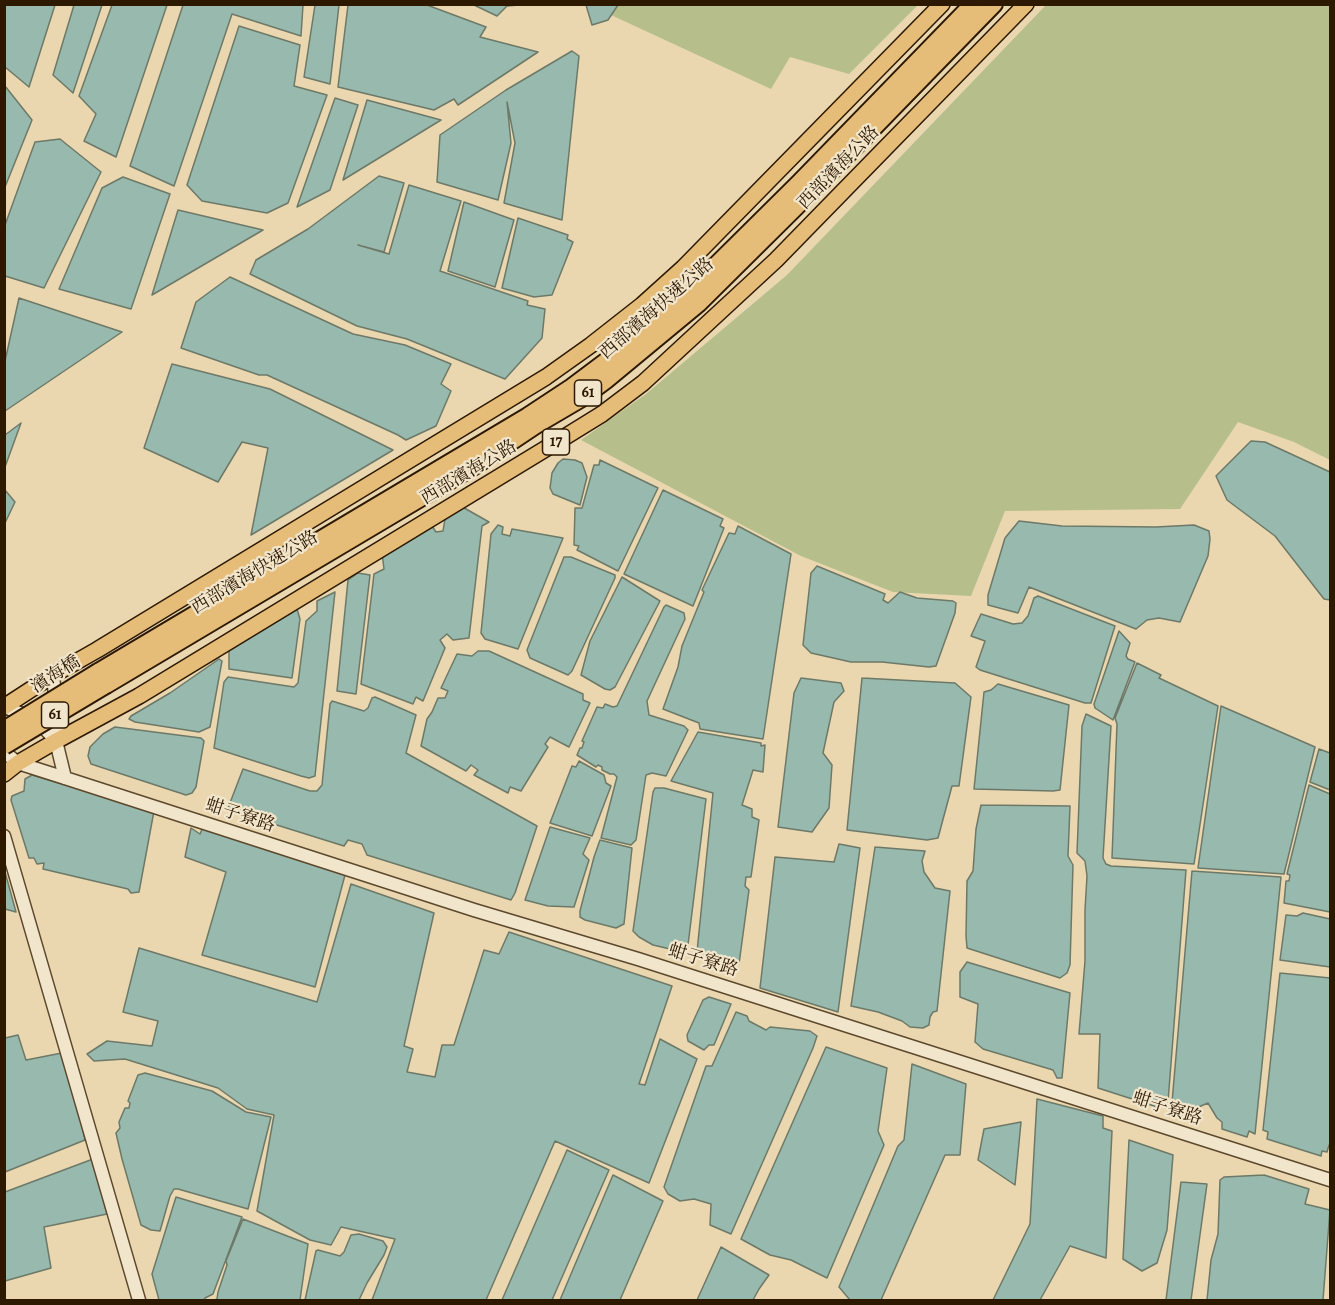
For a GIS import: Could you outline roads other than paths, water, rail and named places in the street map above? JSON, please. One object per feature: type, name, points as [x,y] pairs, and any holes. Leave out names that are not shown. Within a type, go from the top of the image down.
[{"type":"highway","name":"西部濱海快速公路","points":[[102,678],[518,422],[572,387],[620,351],[689,292],[973,4]]},
{"type":"highway","name":"西部濱海快速公路","points":[[102,678],[476,465],[582,398],[606,380],[707,294],[809,194],[994,4]]},
{"type":"highway","name":"濱海橋","points":[[4,730],[102,678]]},
{"type":"highway","name":"濱海橋","points":[[4,746],[102,678]]},
{"type":"main road","points":[[4,707],[53,675],[98,650],[546,377],[591,345],[642,305],[683,268],[942,4]]},
{"type":"main road","name":"西部濱海公路","points":[[4,774],[56,741],[139,696],[602,414],[643,383],[776,260],[1026,4]]},
{"type":"street","points":[[53,675],[58,728],[56,741],[65,778]]},
{"type":"street","points":[[4,707],[36,719],[56,741]]},
{"type":"street","points":[[4,752],[18,763]]},
{"type":"street","name":"蚶子寮路","points":[[18,763],[474,910],[648,962],[1330,1180]]},
{"type":"street","points":[[4,836],[139,1300]]},
{"type":"water","points":[[5,4],[55,5],[29,87],[5,67]]},
{"type":"water","points":[[586,4],[618,5],[608,20],[592,25]]},
{"type":"water","points":[[74,5],[102,5],[73,93],[53,75]]},
{"type":"water","points":[[112,5],[167,5],[116,157],[84,141],[96,114],[79,96]]},
{"type":"water","points":[[183,5],[303,5],[301,36],[232,14],[174,186],[130,166]]},
{"type":"water","points":[[315,5],[339,5],[330,84],[304,77]]},
{"type":"water","points":[[348,5],[427,5],[486,27],[480,37],[538,52],[458,105],[454,99],[434,110],[338,87]]},
{"type":"water","points":[[474,5],[519,5],[507,6],[497,16]]},
{"type":"water","points":[[239,26],[300,45],[294,86],[327,95],[288,203],[267,213],[202,201],[187,185]]},
{"type":"water","points":[[572,51],[579,56],[562,220],[504,203],[515,143],[507,102],[511,143],[498,200],[437,182],[440,135],[506,90]]},
{"type":"water","points":[[4,86],[32,120],[5,187]]},
{"type":"water","points":[[335,98],[358,105],[330,190],[297,207]]},
{"type":"water","points":[[367,100],[441,120],[343,180]]},
{"type":"water","points":[[60,139],[101,172],[44,288],[5,276],[5,225],[35,142]]},
{"type":"water","points":[[379,176],[404,183],[384,252],[358,245],[389,254],[409,185],[461,201],[440,271],[528,301],[527,305],[545,309],[542,338],[505,379],[407,339],[357,326],[250,274],[256,260],[308,229]]},
{"type":"water","points":[[123,177],[170,194],[131,309],[59,289],[102,188]]},
{"type":"water","points":[[464,202],[514,220],[495,287],[448,271]]},
{"type":"water","points":[[178,210],[263,230],[152,295]]},
{"type":"water","points":[[518,218],[568,235],[567,239],[573,242],[552,295],[534,297],[502,288]]},
{"type":"water","points":[[230,277],[353,334],[405,345],[451,364],[441,384],[451,391],[436,426],[406,440],[267,375],[259,375],[181,348],[196,302]]},
{"type":"water","points":[[19,298],[122,332],[5,411],[5,361]]},
{"type":"water","points":[[172,364],[270,389],[393,450],[251,535],[268,448],[242,442],[218,482],[144,448]]},
{"type":"water","points":[[21,423],[5,467],[5,435]]},
{"type":"water","points":[[1251,441],[1265,442],[1330,472],[1330,600],[1324,599],[1275,536],[1227,500],[1216,476]]},
{"type":"water","points":[[563,459],[582,463],[587,477],[580,505],[553,494],[550,488],[552,473]]},
{"type":"water","points":[[600,460],[658,488],[618,571],[577,550],[579,546],[574,545],[575,508],[582,508],[594,465],[599,465]]},
{"type":"water","points":[[5,490],[15,502],[5,523]]},
{"type":"water","points":[[663,490],[723,519],[720,526],[724,528],[693,606],[624,574]]},
{"type":"water","points":[[459,505],[489,522],[482,526],[469,638],[453,640],[447,634],[440,640],[445,648],[423,701],[416,697],[413,704],[361,684],[374,574],[384,569],[382,553],[432,526],[436,532],[443,531],[445,519]]},
{"type":"water","points":[[1019,521],[1062,526],[1194,525],[1209,531],[1208,556],[1180,622],[1159,618],[1147,620],[1136,629],[1029,587],[1018,613],[988,605],[988,595],[1005,538]]},
{"type":"water","points":[[498,525],[503,527],[502,534],[510,536],[512,529],[563,538],[518,649],[485,639],[481,633],[491,534]]},
{"type":"water","points":[[738,526],[791,554],[763,739],[700,729],[699,723],[663,709],[678,667],[682,646],[704,592],[702,590],[729,533],[735,534]]},
{"type":"water","points":[[564,557],[571,557],[615,575],[572,671],[568,675],[530,658],[527,650]]},
{"type":"water","points":[[817,566],[885,594],[883,600],[888,603],[900,592],[917,598],[956,603],[955,613],[936,666],[851,662],[811,653],[803,645],[811,573]]},
{"type":"water","points":[[358,573],[370,575],[356,694],[337,691],[348,580]]},
{"type":"water","points":[[622,577],[660,601],[615,687],[610,690],[581,675],[590,641]]},
{"type":"water","points":[[335,592],[315,776],[309,778],[301,776],[214,748],[224,682],[228,677],[294,687],[298,683],[306,621],[317,611],[317,601]]},
{"type":"water","points":[[1038,596],[1115,626],[1091,703],[976,667],[985,641],[971,636],[981,614],[1013,624],[1022,623],[1028,616],[1034,598]]},
{"type":"water","points":[[666,605],[684,613],[685,619],[647,701],[649,715],[684,726],[688,730],[666,776],[652,773],[646,775],[636,840],[631,845],[601,838],[617,777],[577,755],[582,748],[584,742],[582,741],[597,707],[603,708],[605,704],[617,706]]},
{"type":"water","points":[[297,609],[300,619],[292,678],[229,669],[229,650]]},
{"type":"water","points":[[1119,631],[1130,643],[1126,656],[1135,662],[1113,720],[1095,708],[1094,704]]},
{"type":"water","points":[[478,651],[489,651],[583,694],[583,700],[590,703],[569,747],[550,737],[545,744],[548,747],[521,791],[510,787],[508,793],[474,775],[478,770],[471,765],[466,771],[421,746],[427,719],[438,698],[445,698],[448,691],[441,688],[457,654],[472,656]]},
{"type":"water","points":[[219,659],[222,661],[210,727],[199,732],[135,722],[129,719],[131,716],[170,693]]},
{"type":"water","points":[[1137,663],[1161,675],[1159,678],[1218,706],[1194,864],[1112,858],[1117,724],[1115,718]]},
{"type":"water","points":[[801,678],[841,683],[844,691],[834,702],[823,753],[832,765],[829,808],[812,832],[778,827],[794,693]]},
{"type":"water","points":[[862,678],[955,683],[971,697],[959,786],[952,786],[938,838],[927,840],[847,830]]},
{"type":"water","points":[[998,684],[1069,705],[1060,790],[974,789],[984,692]]},
{"type":"water","points":[[375,697],[416,715],[406,753],[537,826],[511,900],[367,855],[362,844],[348,840],[344,846],[228,808],[243,769],[310,791],[317,791],[322,785],[330,704],[332,701],[364,711]]},
{"type":"water","points":[[1221,706],[1315,747],[1284,874],[1198,868]]},
{"type":"water","points":[[1086,714],[1111,726],[1103,858],[1106,864],[1186,870],[1168,1102],[1159,1102],[1157,1107],[1098,1088],[1100,1034],[1079,1034],[1085,961],[1087,876],[1085,861],[1077,853],[1082,726]]},
{"type":"water","points":[[115,727],[201,738],[204,741],[196,787],[192,793],[186,795],[91,764],[88,756],[90,747],[103,734]]},
{"type":"water","points":[[698,732],[765,745],[763,772],[753,770],[742,805],[752,809],[752,817],[759,820],[751,877],[746,877],[745,886],[749,890],[739,964],[726,966],[697,952],[713,793],[671,781]]},
{"type":"water","points":[[1319,749],[1330,753],[1330,790],[1310,782]]},
{"type":"water","points":[[579,761],[604,775],[606,783],[611,786],[592,836],[550,823],[572,766],[576,767]]},
{"type":"water","points":[[32,775],[154,811],[139,892],[131,893],[128,889],[43,869],[44,863],[37,864],[34,858],[29,858],[11,800],[12,796],[24,791],[25,779]]},
{"type":"water","points":[[1309,785],[1330,794],[1330,912],[1284,903],[1286,881],[1289,881],[1290,875],[1287,874]]},
{"type":"water","points":[[655,788],[664,788],[706,799],[687,953],[653,945],[633,931]]},
{"type":"water","points":[[981,805],[1070,806],[1068,856],[1073,865],[1070,965],[1067,973],[1060,978],[967,948],[967,881],[973,871],[976,829]]},
{"type":"water","points":[[203,827],[345,875],[315,987],[202,955],[226,872],[185,857],[191,828],[200,834]]},
{"type":"water","points":[[550,827],[590,838],[583,854],[589,860],[574,907],[548,906],[525,900]]},
{"type":"water","points":[[600,840],[632,848],[624,924],[616,928],[580,917]]},
{"type":"water","points":[[839,844],[860,848],[838,1012],[760,988],[775,857],[834,862]]},
{"type":"water","points":[[875,847],[925,851],[922,861],[924,872],[935,888],[950,891],[937,1011],[933,1012],[930,1017],[929,1025],[923,1028],[910,1027],[902,1021],[878,1012],[851,1006]]},
{"type":"water","points":[[1192,871],[1281,877],[1255,1134],[1249,1131],[1247,1137],[1222,1129],[1222,1122],[1208,1103],[1189,1111],[1188,1120],[1171,1114]]},
{"type":"water","points":[[5,872],[16,912],[5,909]]},
{"type":"water","points":[[351,884],[434,913],[404,1046],[413,1049],[407,1072],[435,1077],[442,1045],[454,1045],[484,950],[499,954],[509,932],[672,986],[639,1084],[645,1085],[660,1039],[697,1059],[649,1183],[555,1141],[486,1300],[372,1300],[395,1239],[341,1227],[331,1245],[310,1240],[257,1211],[274,1115],[247,1109],[218,1088],[125,1059],[94,1061],[87,1054],[107,1041],[152,1046],[158,1021],[123,1012],[139,948],[317,1002]]},
{"type":"water","points":[[1303,913],[1330,919],[1330,967],[1280,960],[1286,915],[1297,916]]},
{"type":"water","points":[[967,962],[1070,993],[1062,1078],[1057,1078],[1053,1070],[983,1049],[975,1042],[978,1004],[960,997],[960,972]]},
{"type":"water","points":[[1280,973],[1330,978],[1330,1145],[1327,1152],[1322,1151],[1321,1156],[1267,1139],[1268,1132],[1263,1130]]},
{"type":"water","points":[[709,997],[731,1004],[714,1045],[709,1045],[704,1050],[688,1041],[687,1035],[703,1000]]},
{"type":"water","points":[[736,1012],[747,1016],[749,1021],[766,1030],[770,1027],[810,1031],[817,1036],[731,1234],[710,1225],[711,1204],[694,1199],[680,1201],[668,1194],[664,1187],[706,1066],[712,1066]]},
{"type":"water","points":[[18,1035],[26,1060],[67,1052],[85,1140],[5,1172],[5,1038]]},
{"type":"water","points":[[826,1047],[887,1068],[878,1131],[884,1145],[827,1278],[791,1260],[770,1255],[741,1239]]},
{"type":"water","points":[[912,1064],[966,1084],[960,1155],[945,1155],[881,1300],[850,1300],[839,1287],[898,1146],[904,1140]]},
{"type":"water","points":[[145,1073],[212,1091],[246,1112],[271,1117],[248,1209],[174,1189],[160,1231],[141,1225],[116,1133],[120,1128],[119,1122],[125,1108],[129,1108],[128,1101],[138,1075]]},
{"type":"water","points":[[1037,1099],[1103,1116],[1103,1128],[1112,1131],[1106,1258],[1070,1246],[1040,1300],[993,1300],[1030,1224]]},
{"type":"water","points":[[1021,1122],[1015,1185],[978,1160],[984,1129]]},
{"type":"water","points":[[1129,1140],[1173,1155],[1167,1230],[1157,1263],[1142,1271],[1123,1259]]},
{"type":"water","points":[[567,1150],[609,1170],[552,1300],[502,1300]]},
{"type":"water","points":[[93,1159],[107,1214],[44,1227],[51,1268],[5,1281],[5,1192]]},
{"type":"water","points":[[613,1175],[663,1201],[620,1300],[560,1300]]},
{"type":"water","points":[[1264,1175],[1309,1189],[1305,1204],[1330,1210],[1323,1300],[1207,1300],[1211,1260],[1218,1234],[1220,1180],[1224,1177]]},
{"type":"water","points":[[1181,1182],[1207,1184],[1191,1300],[1166,1300]]},
{"type":"water","points":[[176,1197],[242,1217],[213,1294],[204,1300],[159,1300],[152,1274]]},
{"type":"water","points":[[243,1219],[308,1244],[300,1300],[215,1300],[227,1265],[226,1261]]},
{"type":"water","points":[[359,1234],[383,1241],[387,1247],[359,1300],[305,1300],[316,1251],[340,1256],[351,1235]]},
{"type":"water","points":[[721,1247],[769,1275],[753,1300],[697,1300]]}]
